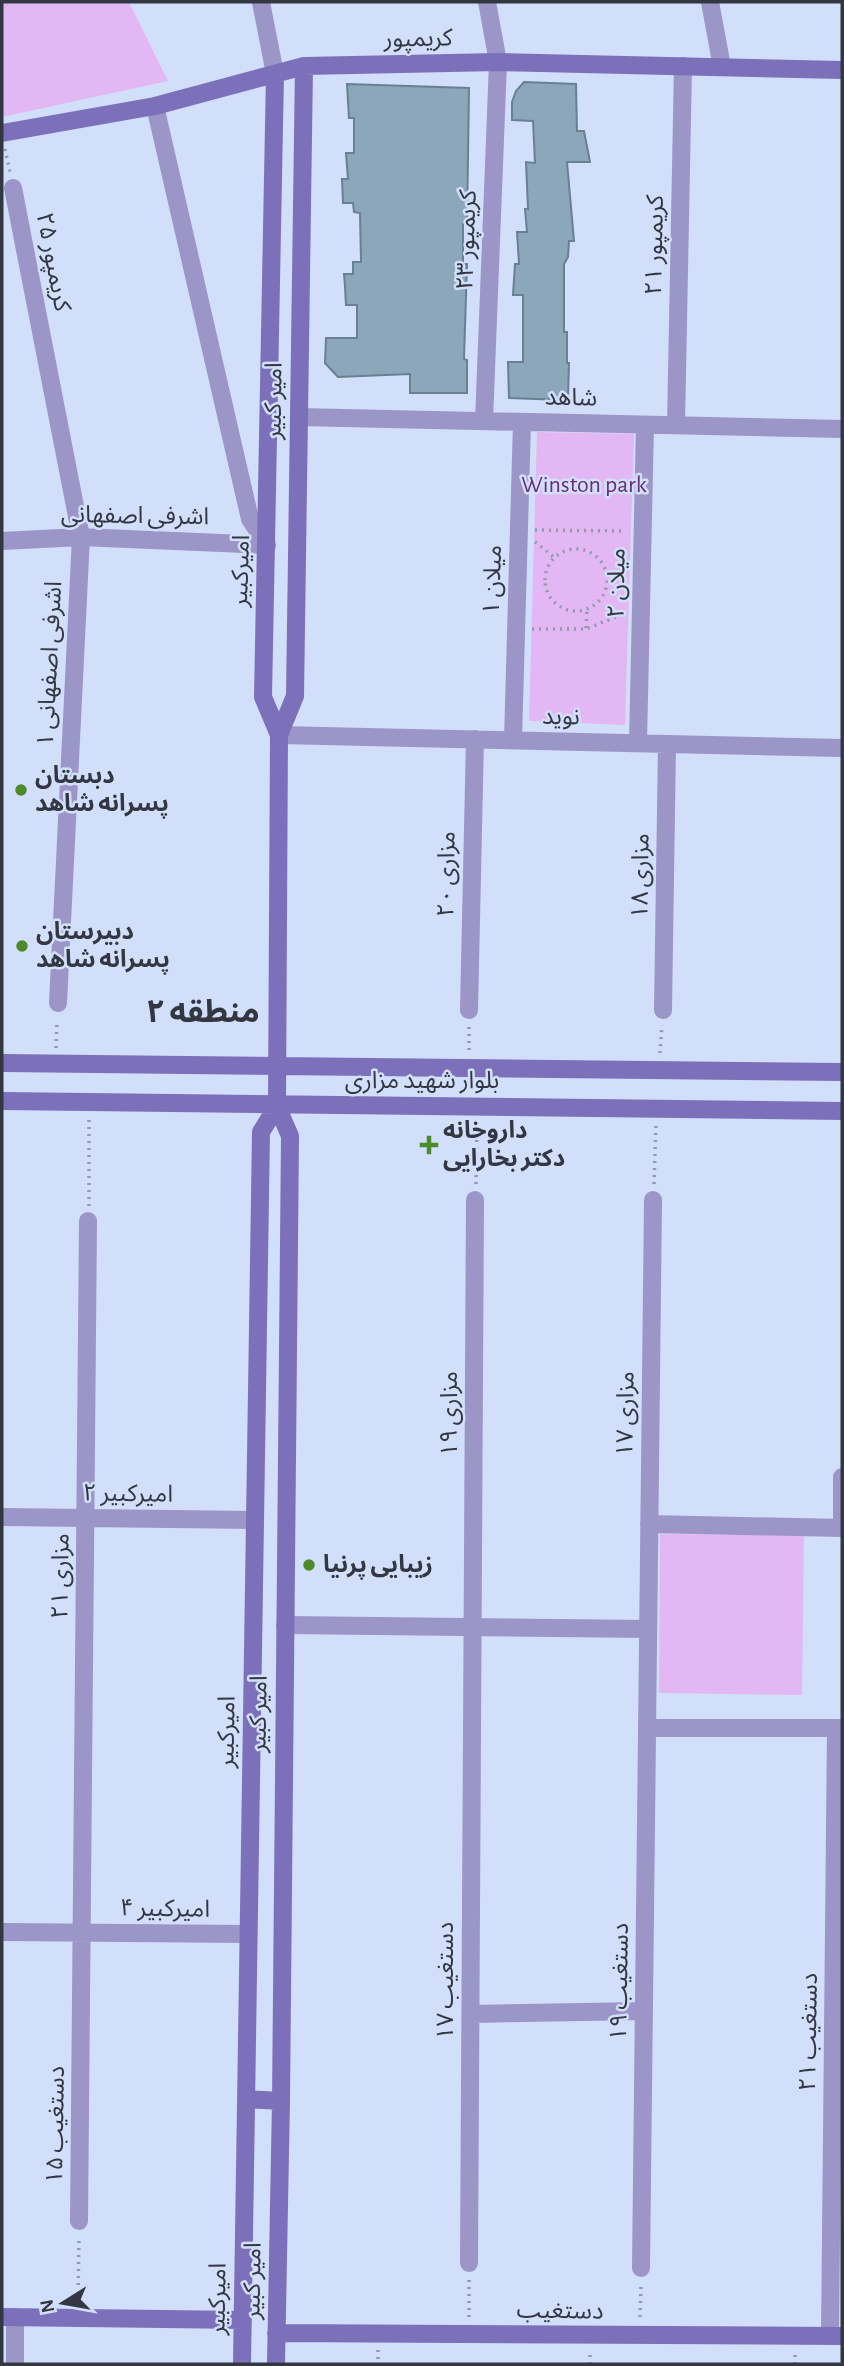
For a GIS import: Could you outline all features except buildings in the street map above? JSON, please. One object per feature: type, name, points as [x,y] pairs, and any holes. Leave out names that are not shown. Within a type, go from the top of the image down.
[{"type":"street","points":[[261,2],[275,74]]},
{"type":"street","name":"کریمپور ۲۳","points":[[484,421],[498,62],[487,2]]},
{"type":"street","points":[[710,2],[722,67]]},
{"type":"street","name":"کریمپور","points":[[2,133],[155,106],[304,66],[498,62],[842,70]]},
{"type":"street","name":"امیر کبیر","points":[[279,735],[295,696],[304,66]]},
{"type":"street","name":"کریمپور ۲۱","points":[[676,425],[684,66]]},
{"type":"street","name":"امیرکبیر","points":[[275,74],[263,697],[279,735],[277,1067]]},
{"type":"street","points":[[155,106],[250,519],[267,545]]},
{"type":"street","name":"کریمپور ۲۵","points":[[13,188],[81,537]]},
{"type":"street","name":"شاهد","points":[[299,417],[842,429]]},
{"type":"street","name":"میلان ۱","points":[[513,740],[522,422]]},
{"type":"street","name":"میلان ۲","points":[[638,743],[645,425]]},
{"type":"street","name":"اشرفی اصفهانی","points":[[2,541],[81,537],[267,545]]},
{"type":"street","name":"اشرفی اصفهانی ۱","points":[[58,1003],[81,537]]},
{"type":"street","name":"نوید","points":[[279,735],[842,748]]},
{"type":"street","name":"مزاری ۲۰","points":[[469,1010],[475,739]]},
{"type":"street","name":"مزاری ۱۸","points":[[663,1010],[667,744]]},
{"type":"street","name":"بلوار شهید مزاری","points":[[2,1063],[842,1072]]},
{"type":"street","name":"امیر کبیر","points":[[276,2364],[290,1136],[277,1106],[277,1067]]},
{"type":"street","name":"بلوار شهید مزاری","points":[[2,1101],[842,1111]]},
{"type":"street","name":"امیرکبیر","points":[[242,2364],[261,1132],[277,1106]]},
{"type":"street","name":"مزاری ۱۹","points":[[473,1627],[475,1200]]},
{"type":"street","name":"مزاری ۱۷","points":[[648,1629],[653,1200]]},
{"type":"street","name":"مزاری ۲۱","points":[[82,1933],[89,1221]]},
{"type":"street","points":[[649,1524],[842,1528],[842,1477]]},
{"type":"street","name":"امیرکبیر ۲","points":[[2,1517],[254,1520]]},
{"type":"street","points":[[285,1625],[648,1629]]},
{"type":"street","name":"دستغیب ۱۷","points":[[469,2263],[473,1627]]},
{"type":"street","name":"دستغیب ۱۹","points":[[641,2268],[648,1629]]},
{"type":"street","points":[[647,1728],[839,1728]]},
{"type":"street","name":"دستغیب ۲۱","points":[[836,2336],[839,1728]]},
{"type":"street","points":[[251,1762],[283,1763]]},
{"type":"street","name":"امیرکبیر ۴","points":[[2,1932],[248,1934]]},
{"type":"street","name":"دستغیب ۱۵","points":[[79,2221],[82,1933]]},
{"type":"street","points":[[471,2014],[644,2011]]},
{"type":"street","points":[[246,2099],[281,2101]]},
{"type":"street","points":[[15,2364],[9,2317],[243,2320]]},
{"type":"street","name":"دستغیب","points":[[276,2333],[836,2336]]},
{"type":"path","points":[[2,133],[13,188]]},
{"type":"path","points":[[519,530],[643,531]]},
{"type":"path","points":[[586,549],[604,563],[608,585],[598,605],[587,609],[577,613],[556,606],[544,587],[547,565],[564,550],[586,549]]},
{"type":"path","points":[[516,629],[586,629],[641,606]]},
{"type":"path","points":[[586,629],[587,609]]},
{"type":"path","points":[[55,1064],[58,1003]]},
{"type":"path","points":[[469,1010],[470,1067]]},
{"type":"path","points":[[660,1069],[663,1010]]},
{"type":"path","points":[[89,1221],[90,1103]]},
{"type":"path","points":[[475,1200],[478,1105]]},
{"type":"path","points":[[653,1200],[656,1110]]},
{"type":"path","points":[[78,2318],[79,2221]]},
{"type":"path","points":[[469,2263],[469,2335]]},
{"type":"path","points":[[640,2336],[641,2268]]},
{"type":"green space","points":[[2,2],[129,2],[168,81],[2,117]]},
{"type":"green space","name":"Winston park","points":[[537,432],[634,434],[625,725],[529,721]]},
{"type":"green space","points":[[660,1534],[804,1535],[802,1695],[659,1693]]},
{"type":"place","name":"دبستان پسرانه شاهد","points":[[21,790]]},
{"type":"place","name":"دبیرستان پسرانه شاهد","points":[[22,946]]},
{"type":"place","name":"داروخانه دکتر بخارایی","points":[[429,1145]]},
{"type":"place","name":"زیبایی پرنیا","points":[[309,1565]]},
{"type":"district","name":"منطقه ۲","points":[[203,1012]]}]
